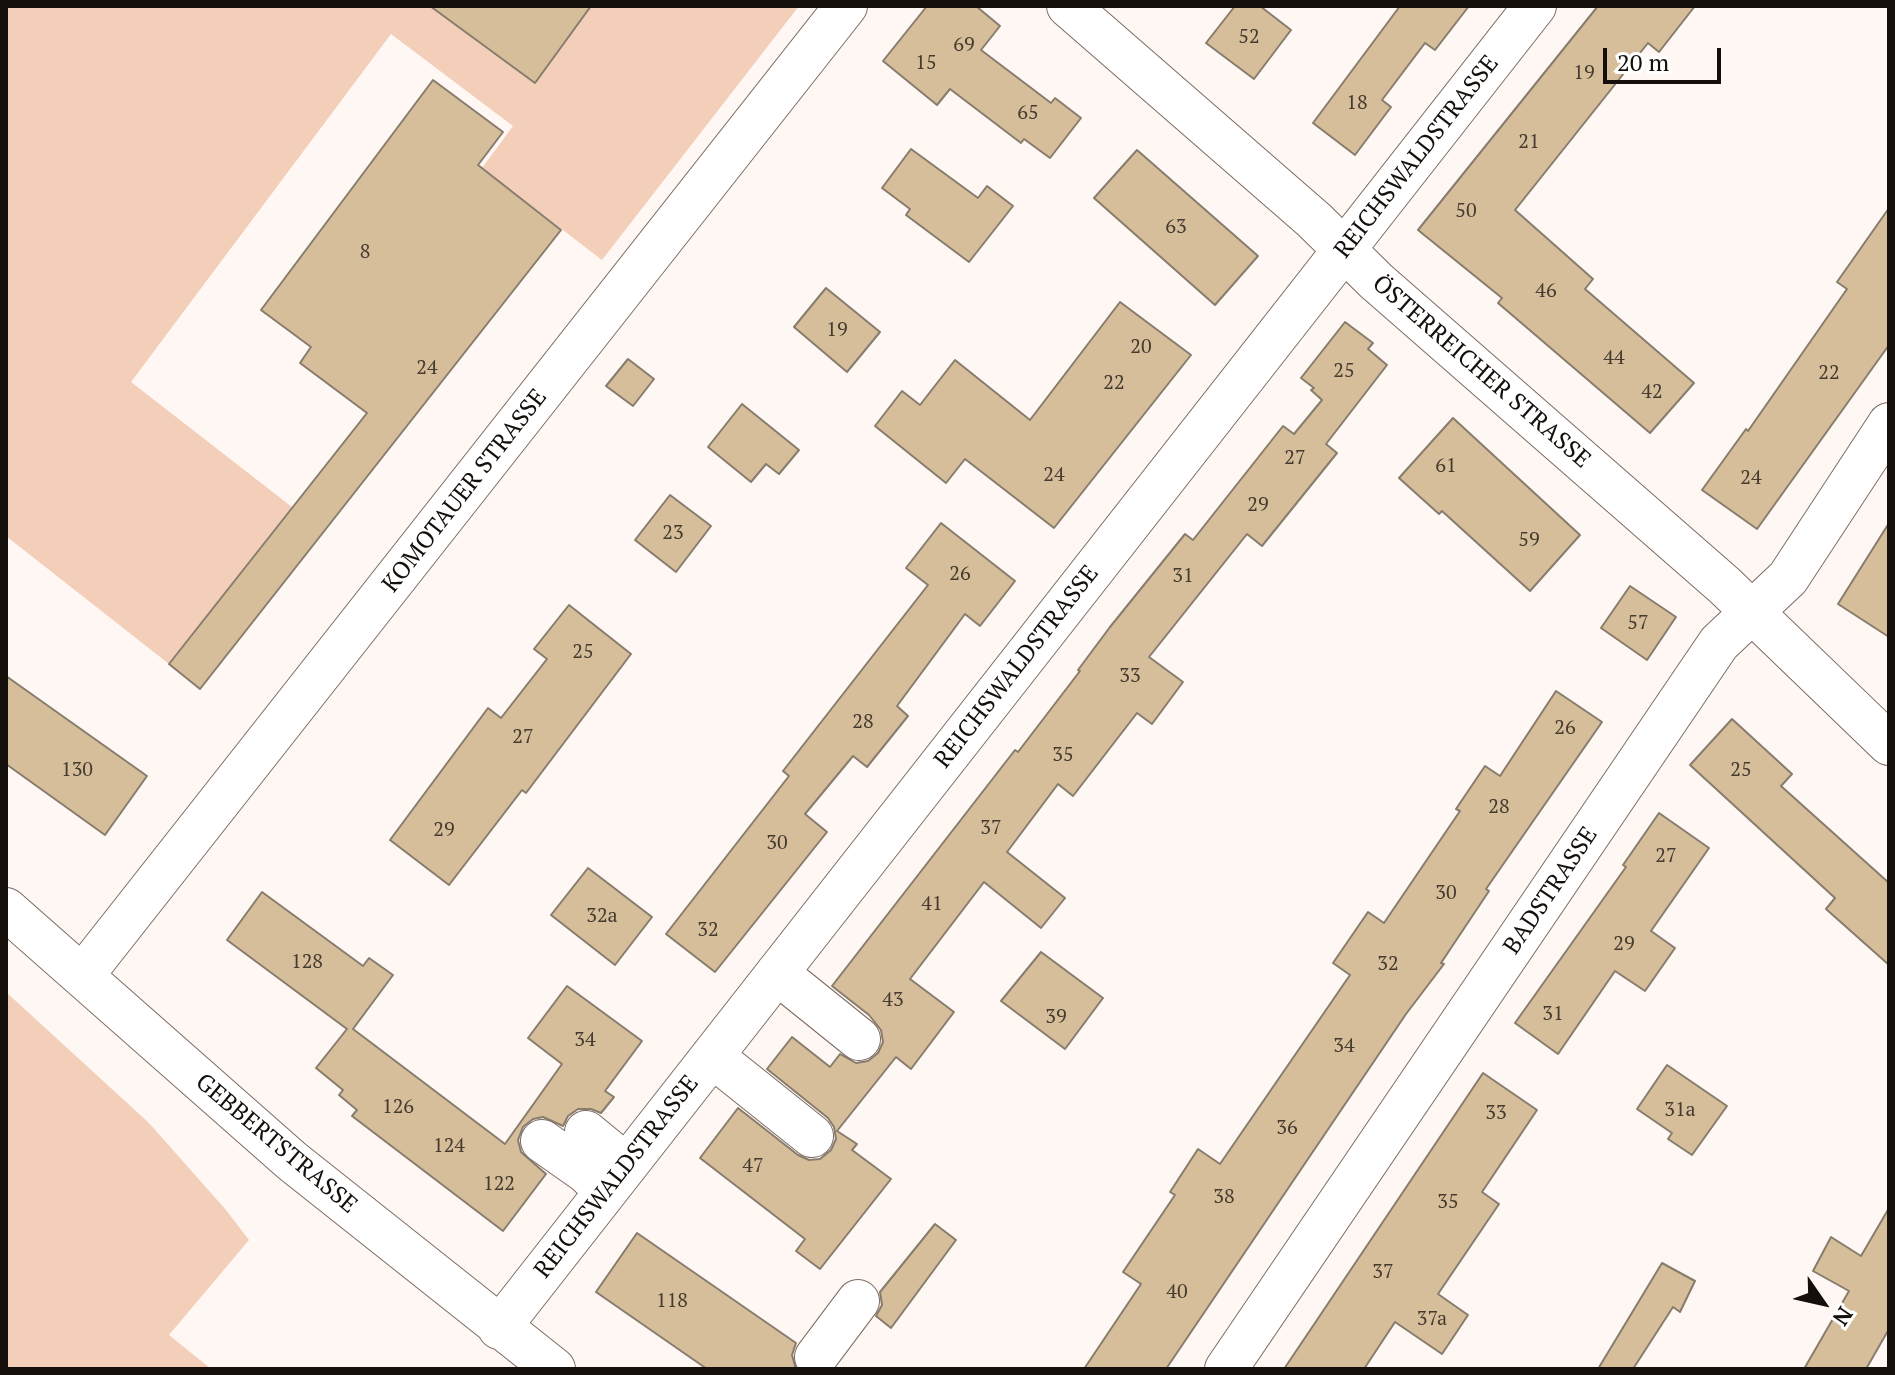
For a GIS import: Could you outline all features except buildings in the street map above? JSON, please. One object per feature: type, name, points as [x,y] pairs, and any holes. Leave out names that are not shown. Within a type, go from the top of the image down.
[{"type":"street","name":"KOMOTAUER STRASSE","points":[[82,976],[846,6]]},
{"type":"street","name":"ÖSTERREICHER STRASSE","points":[[1068,6],[1314,220],[1376,281],[1752,611],[1889,744]]},
{"type":"street","name":"REICHSWALDSTRASSE","points":[[499,1328],[1535,6]]},
{"type":"street","name":"BADSTRASSE","points":[[1226,1369],[1719,643],[1788,578],[1889,424]]},
{"type":"street","name":"GEBBERTSTRASSE","points":[[6,909],[292,1161],[554,1369]]},
{"type":"street","points":[[777,973],[860,1031]]},
{"type":"street","points":[[712,1056],[812,1136]]},
{"type":"street","points":[[586,1132],[616,1178]]},
{"type":"street","points":[[542,1141],[586,1172],[616,1178]]},
{"type":"street","points":[[816,1357],[858,1301]]},
{"type":"shaded area","points":[[6,6],[799,6],[602,260],[482,168],[513,126],[391,34],[131,382],[292,507],[169,664],[6,536]]},
{"type":"shaded area","points":[[6,992],[149,1123],[249,1240],[169,1335],[211,1369],[6,1369]]}]
